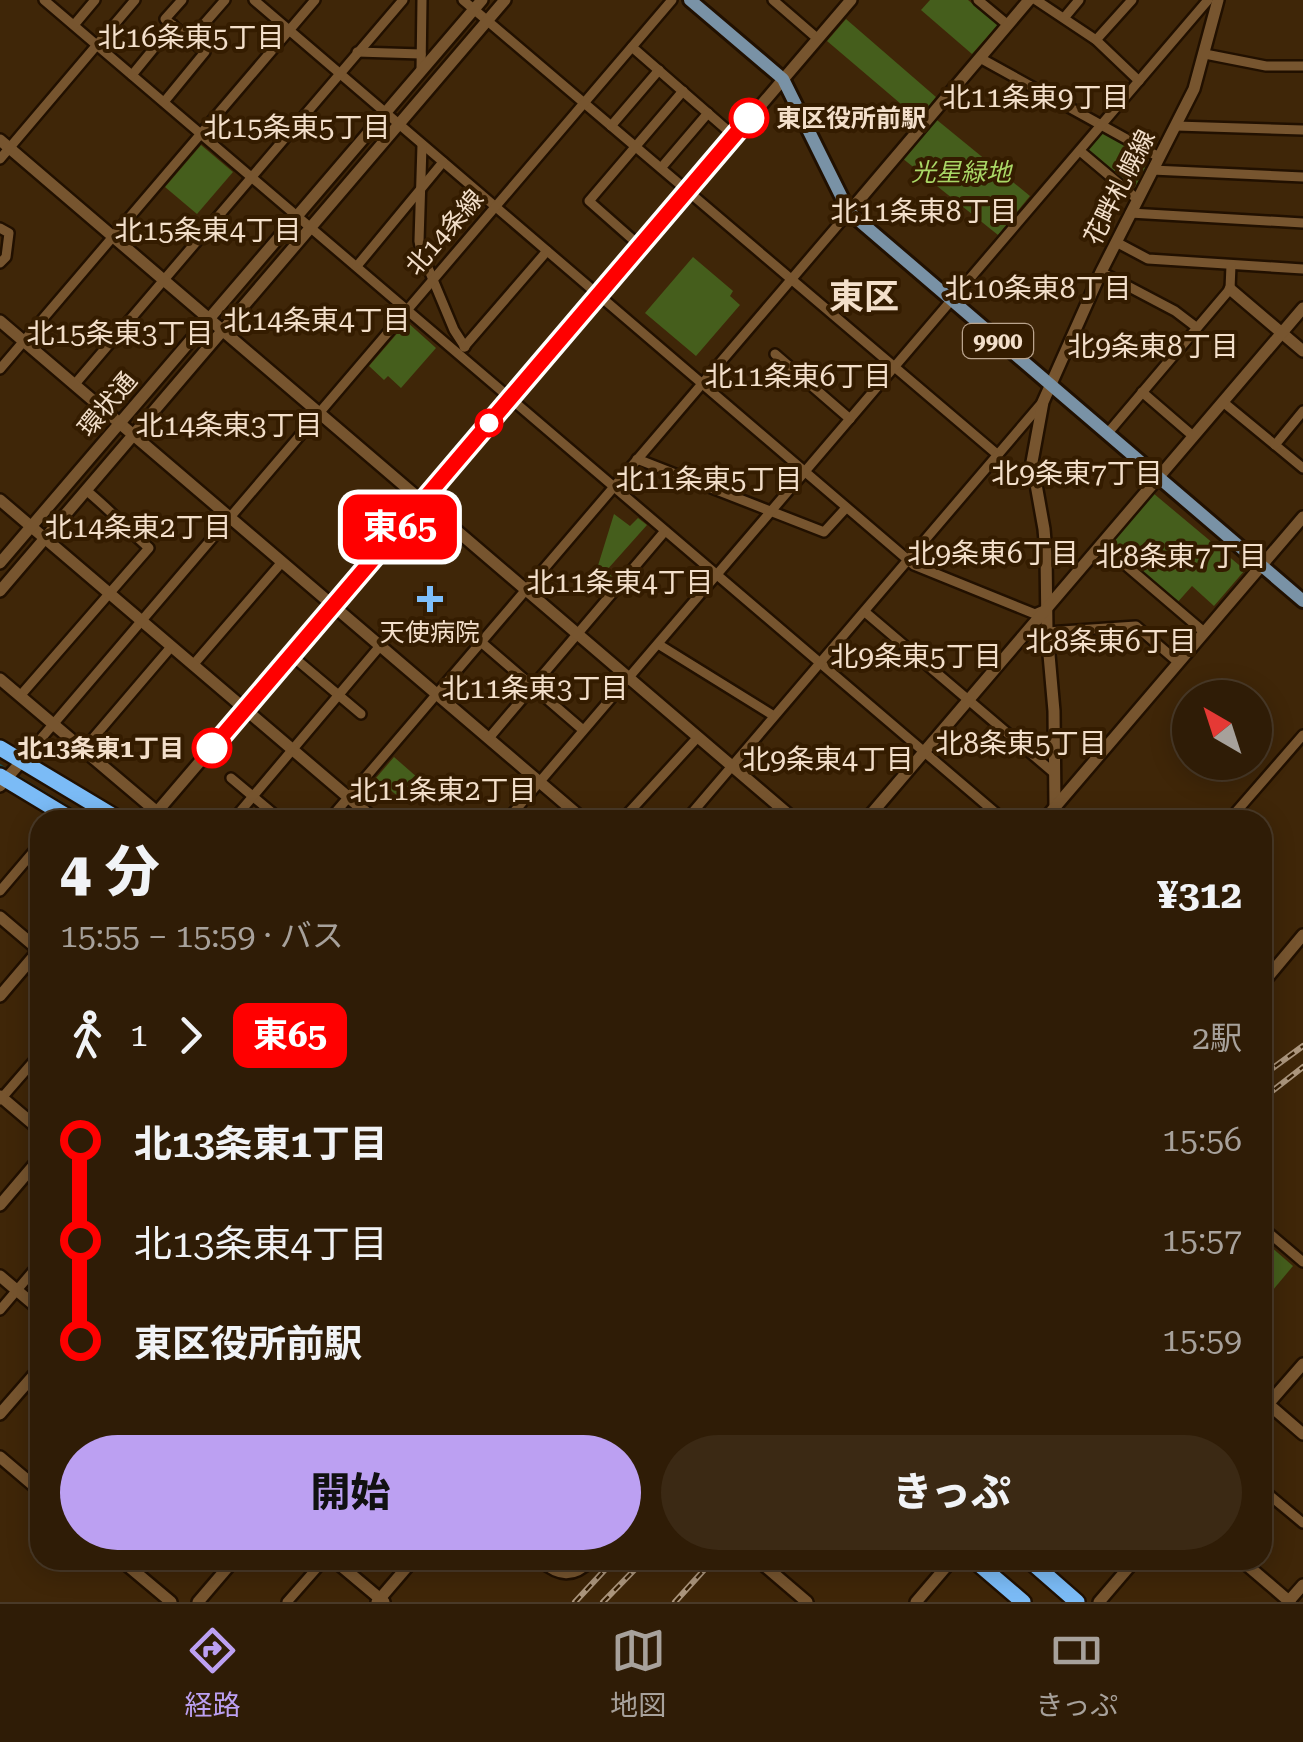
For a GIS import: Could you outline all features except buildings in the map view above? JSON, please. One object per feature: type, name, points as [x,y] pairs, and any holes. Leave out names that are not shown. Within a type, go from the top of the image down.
[{"type":"highway","points":[[0,748],[9,774],[56,810]]},
{"type":"highway","points":[[9,774],[96,810]]},
{"type":"highway","points":[[986,1570],[1023,1602]]},
{"type":"highway","points":[[1040,1570],[1077,1602]]},
{"type":"main road","name":"9900","points":[[690,0],[783,79],[849,212],[1303,600]]},
{"type":"street","points":[[44,0],[407,310],[462,350],[511,398],[992,810]]},
{"type":"street","points":[[57,11],[66,0]]},
{"type":"street","points":[[74,26],[95,0]]},
{"type":"street","points":[[135,0],[3,149],[223,330],[732,766],[775,810]]},
{"type":"street","points":[[164,102],[205,52],[165,19],[182,0]]},
{"type":"street","points":[[190,40],[225,0]]},
{"type":"street","points":[[254,0],[914,565],[1036,614],[1046,610]]},
{"type":"street","points":[[0,369],[314,0]]},
{"type":"street","points":[[74,384],[402,0]]},
{"type":"street","points":[[421,71],[422,0]]},
{"type":"street","points":[[463,0],[478,4],[488,21],[998,455]]},
{"type":"street","name":"環状通","points":[[0,591],[506,0]]},
{"type":"street","name":"北14条線","points":[[9,774],[672,0]]},
{"type":"street","points":[[772,0],[818,38]]},
{"type":"street","points":[[164,810],[291,655],[851,0]]},
{"type":"street","points":[[978,0],[1008,25]]},
{"type":"street","points":[[338,810],[1030,0],[1096,40],[1139,81]]},
{"type":"street","points":[[1064,18],[1080,0]]},
{"type":"street","points":[[1096,40],[1132,0]]},
{"type":"street","points":[[516,810],[1208,0]]},
{"type":"street","name":"花畔札幌線","points":[[1055,808],[1044,529],[1032,462],[1043,402],[1101,272],[1194,89],[1218,0]]},
{"type":"street","name":"環状通","points":[[0,563],[478,4]]},
{"type":"street","points":[[132,75],[173,25]]},
{"type":"street","points":[[632,46],[734,136]]},
{"type":"street","points":[[358,52],[421,54]]},
{"type":"street","points":[[1205,54],[1266,66],[1303,66]]},
{"type":"street","points":[[980,58],[1159,157]]},
{"type":"street","points":[[611,126],[659,70]]},
{"type":"street","points":[[640,246],[589,201],[683,90]]},
{"type":"street","points":[[660,168],[708,113]]},
{"type":"street","points":[[1176,126],[1303,130]]},
{"type":"street","points":[[422,144],[420,240],[432,280],[462,350]]},
{"type":"street","points":[[1080,151],[1137,199]]},
{"type":"street","points":[[357,266],[443,162]]},
{"type":"street","points":[[1152,170],[1303,177]]},
{"type":"street","points":[[1130,213],[1303,223]]},
{"type":"street","points":[[0,228],[9,233],[6,256],[0,263]]},
{"type":"street","points":[[1116,242],[1148,259],[1303,268]]},
{"type":"street","points":[[462,350],[548,251]]},
{"type":"street","points":[[1107,434],[1230,289],[1231,265]]},
{"type":"street","points":[[1101,272],[1175,311],[1196,327]]},
{"type":"street","points":[[1230,289],[1303,351]]},
{"type":"street","points":[[875,810],[1303,308]]},
{"type":"street","points":[[0,320],[572,810]]},
{"type":"street","points":[[775,354],[850,419]]},
{"type":"street","points":[[1142,392],[1193,436]]},
{"type":"street","points":[[695,810],[1043,402]]},
{"type":"street","points":[[1222,402],[1303,468]]},
{"type":"street","points":[[1275,445],[1303,412]]},
{"type":"street","points":[[637,459],[824,532],[846,508]]},
{"type":"street","points":[[20,696],[149,548],[87,491]]},
{"type":"street","points":[[0,500],[363,810]]},
{"type":"street","points":[[1055,808],[1303,517]]},
{"type":"street","points":[[489,738],[665,531]]},
{"type":"street","points":[[1101,544],[1204,632]]},
{"type":"street","points":[[194,665],[282,562]]},
{"type":"street","points":[[1046,588],[1061,592]]},
{"type":"street","points":[[864,612],[1053,772]]},
{"type":"street","points":[[1047,632],[1136,626],[1178,662]]},
{"type":"street","points":[[481,642],[584,730]]},
{"type":"street","points":[[658,644],[774,716]]},
{"type":"street","points":[[83,750],[171,646]]},
{"type":"street","points":[[241,810],[380,646]]},
{"type":"street","points":[[291,655],[361,714]]},
{"type":"street","points":[[0,679],[150,810]]},
{"type":"street","points":[[1238,810],[1303,735]]},
{"type":"street","points":[[631,810],[698,738]]},
{"type":"street","points":[[231,778],[269,810]]},
{"type":"street","points":[[0,891],[30,856]]},
{"type":"street","points":[[0,917],[30,942]]},
{"type":"street","points":[[1272,973],[1301,943]]},
{"type":"street","points":[[0,996],[30,962]]},
{"type":"street","points":[[30,1065],[1,1098],[30,1122]]},
{"type":"street","points":[[0,1205],[30,1170]]},
{"type":"street","points":[[1272,1236],[1303,1262]]},
{"type":"street","points":[[0,1310],[30,1275]]},
{"type":"street","points":[[0,1276],[30,1301]]},
{"type":"street","points":[[1272,1397],[1303,1364]]},
{"type":"street","points":[[0,1414],[30,1380]]},
{"type":"street","points":[[1272,1411],[1303,1434]]},
{"type":"street","points":[[0,1457],[30,1478]]},
{"type":"street","points":[[1272,1497],[1303,1523]]},
{"type":"street","points":[[141,1570],[171,1602]]},
{"type":"street","points":[[198,1602],[225,1570]]},
{"type":"street","points":[[287,1602],[315,1570]]},
{"type":"street","points":[[345,1570],[380,1601],[405,1570]]},
{"type":"street","points":[[555,1570],[579,1570]]},
{"type":"street","points":[[770,1570],[807,1602]]},
{"type":"street","points":[[916,1602],[943,1570]]},
{"type":"street","points":[[1099,1602],[1126,1570]]},
{"type":"street","points":[[1252,1570],[1289,1602],[1303,1584]]},
{"type":"green space","points":[[930,0],[968,0],[998,25],[972,54],[921,10]]},
{"type":"green space","name":"光星緑地","points":[[846,19],[936,97],[926,111],[1030,196],[998,235],[902,158],[928,127],[827,41]]},
{"type":"green space","points":[[1104,132],[1150,159],[1134,190],[1087,151]]},
{"type":"green space","points":[[201,145],[233,172],[197,214],[165,187]]},
{"type":"green space","points":[[693,257],[733,291],[730,296],[740,305],[696,356],[645,313]]},
{"type":"green space","points":[[407,322],[436,348],[401,388],[388,376],[384,380],[369,366]]},
{"type":"green space","points":[[1153,493],[1245,570],[1214,606],[1192,586],[1176,604],[1108,545]]},
{"type":"green space","points":[[614,514],[630,526],[638,518],[647,525],[606,571],[617,581],[606,593],[590,579],[596,572]]},
{"type":"green space","points":[[394,757],[418,778],[400,798],[376,778]]},
{"type":"green space","points":[[1272,1248],[1293,1266],[1272,1291]]},
{"type":"waterway","points":[[0,765],[7,770]]},
{"type":"waterway","points":[[14,774],[73,810]]},
{"type":"railway","points":[[1272,1069],[1303,1046]]},
{"type":"railway","points":[[1272,1091],[1303,1067]]},
{"type":"railway","points":[[575,1602],[605,1570]]},
{"type":"railway","points":[[603,1602],[634,1570]]},
{"type":"railway","points":[[675,1602],[704,1570]]},
{"type":"bus line","name":"東65","points":[[212,748],[749,118]]},
{"type":"place","name":"東区役所前駅","points":[[749,118]]},
{"type":"place","name":"天使病院","points":[[430,599]]},
{"type":"place","name":"北13条東1丁目","points":[[212,748]]},
{"type":"district","name":"北16条東5丁目","points":[[191,37]]},
{"type":"district","name":"北11条東9丁目","points":[[1036,97]]},
{"type":"district","name":"北15条東5丁目","points":[[297,127]]},
{"type":"district","name":"北11条東8丁目","points":[[924,211]]},
{"type":"district","name":"北15条東4丁目","points":[[208,230]]},
{"type":"district","name":"北10条東8丁目","points":[[1038,288]]},
{"type":"district","name":"東区","points":[[864,297]]},
{"type":"district","name":"北14条東4丁目","points":[[317,320]]},
{"type":"district","name":"北15条東3丁目","points":[[120,333]]},
{"type":"district","name":"北9条東8丁目","points":[[1153,346]]},
{"type":"district","name":"北11条東6丁目","points":[[798,376]]},
{"type":"district","name":"北14条東3丁目","points":[[229,425]]},
{"type":"district","name":"北9条東7丁目","points":[[1077,473]]},
{"type":"district","name":"北11条東5丁目","points":[[709,479]]},
{"type":"district","name":"北14条東2丁目","points":[[138,527]]},
{"type":"district","name":"北9条東6丁目","points":[[993,553]]},
{"type":"district","name":"北8条東7丁目","points":[[1181,556]]},
{"type":"district","name":"北11条東4丁目","points":[[620,582]]},
{"type":"district","name":"北8条東6丁目","points":[[1111,641]]},
{"type":"district","name":"北9条東5丁目","points":[[916,656]]},
{"type":"district","name":"北11条東3丁目","points":[[535,688]]},
{"type":"district","name":"北8条東5丁目","points":[[1021,743]]},
{"type":"district","name":"北9条東4丁目","points":[[828,759]]},
{"type":"district","name":"北11条東2丁目","points":[[443,790]]}]
